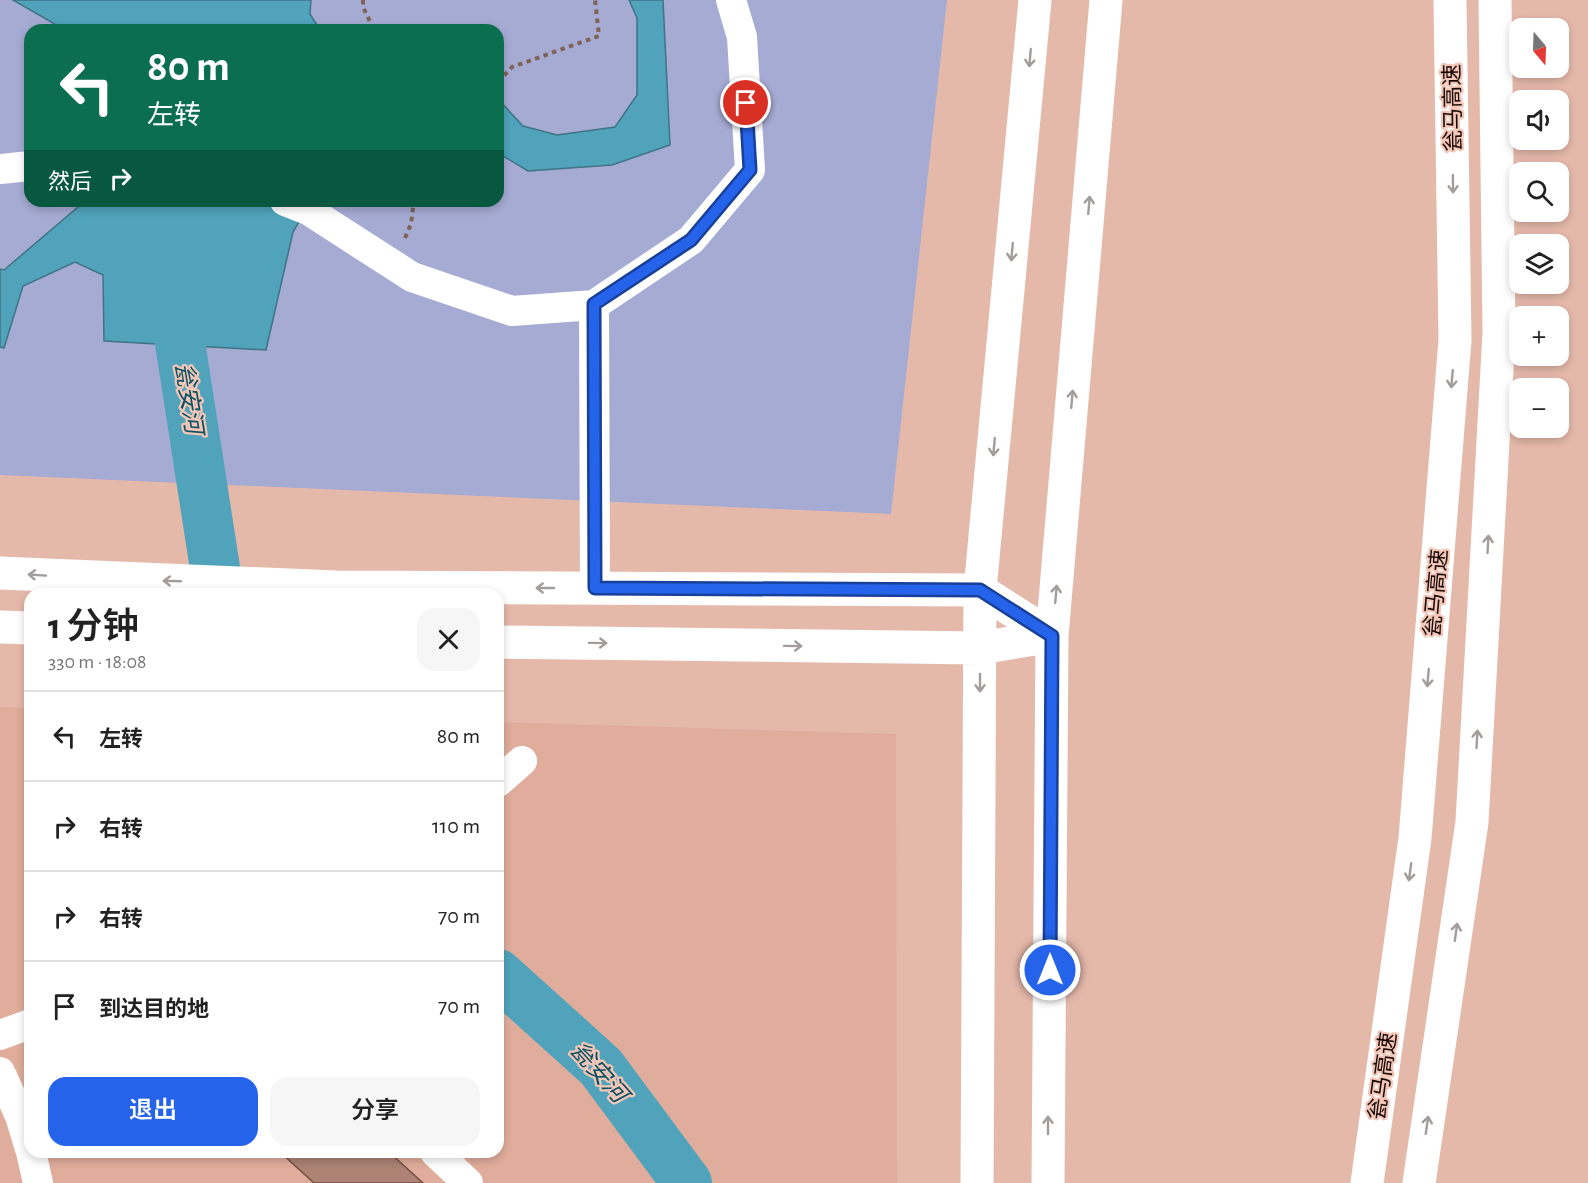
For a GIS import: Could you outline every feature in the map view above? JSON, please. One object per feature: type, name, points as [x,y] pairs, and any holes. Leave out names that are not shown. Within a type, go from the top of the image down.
[{"type":"main road","points":[[977,1183],[980,590],[1035,0]]},
{"type":"main road","points":[[1048,1183],[1052,636],[1106,0]]},
{"type":"main road","name":"瓮马高速","points":[[1367,1183],[1415,838],[1455,340],[1450,0]]},
{"type":"main road","name":"瓮马高速","points":[[1419,1183],[1472,822],[1499,333],[1495,0]]},
{"type":"main road","points":[[0,573],[74,578],[336,587],[980,590],[1052,636]]},
{"type":"main road","points":[[0,627],[24,628]]},
{"type":"main road","points":[[504,642],[980,648],[1052,636]]},
{"type":"lane","points":[[298,207],[412,277],[512,311],[594,304],[691,240],[750,170],[742,36],[731,0]]},
{"type":"lane","points":[[0,169],[24,167]]},
{"type":"lane","points":[[594,304],[595,588]]},
{"type":"lane","points":[[504,777],[522,761]]},
{"type":"lane","points":[[0,1035],[24,1026]]},
{"type":"lane","points":[[0,1072],[24,1128]]},
{"type":"lane","points":[[33,1158],[38,1183]]},
{"type":"lane","points":[[441,1158],[468,1183]]},
{"type":"path","points":[[363,0],[363,7],[371,24]]},
{"type":"path","points":[[504,76],[512,67],[599,36],[595,0]]},
{"type":"path","points":[[394,265],[411,224],[413,207]]},
{"type":"shaded area","points":[[0,0],[947,0],[891,514],[0,475]]},
{"type":"shaded area","points":[[13,0],[311,0],[310,14],[316,24],[55,24]]},
{"type":"shaded area","points":[[629,0],[663,0],[670,145],[612,165],[528,171],[504,157],[504,105],[523,126],[557,135],[615,127],[637,95],[637,18]]},
{"type":"shaded area","points":[[78,207],[308,207],[293,232],[266,350],[104,341],[103,275],[75,262],[23,286],[4,348],[0,347],[0,269],[4,270]]},
{"type":"shaded area","points":[[0,707],[24,708],[24,1158],[504,1158],[504,722],[896,734],[897,1183],[0,1183]]},
{"type":"building","points":[[287,1158],[396,1158],[423,1183],[314,1183]]},
{"type":"waterway","name":"瓮安河","points":[[159,207],[218,588]]},
{"type":"waterway","name":"瓮安河","points":[[504,979],[601,1067],[687,1183]]},
{"type":"route","points":[[746,103],[750,170],[691,240],[594,304],[595,588],[980,590],[1052,636],[1050,970]]}]
